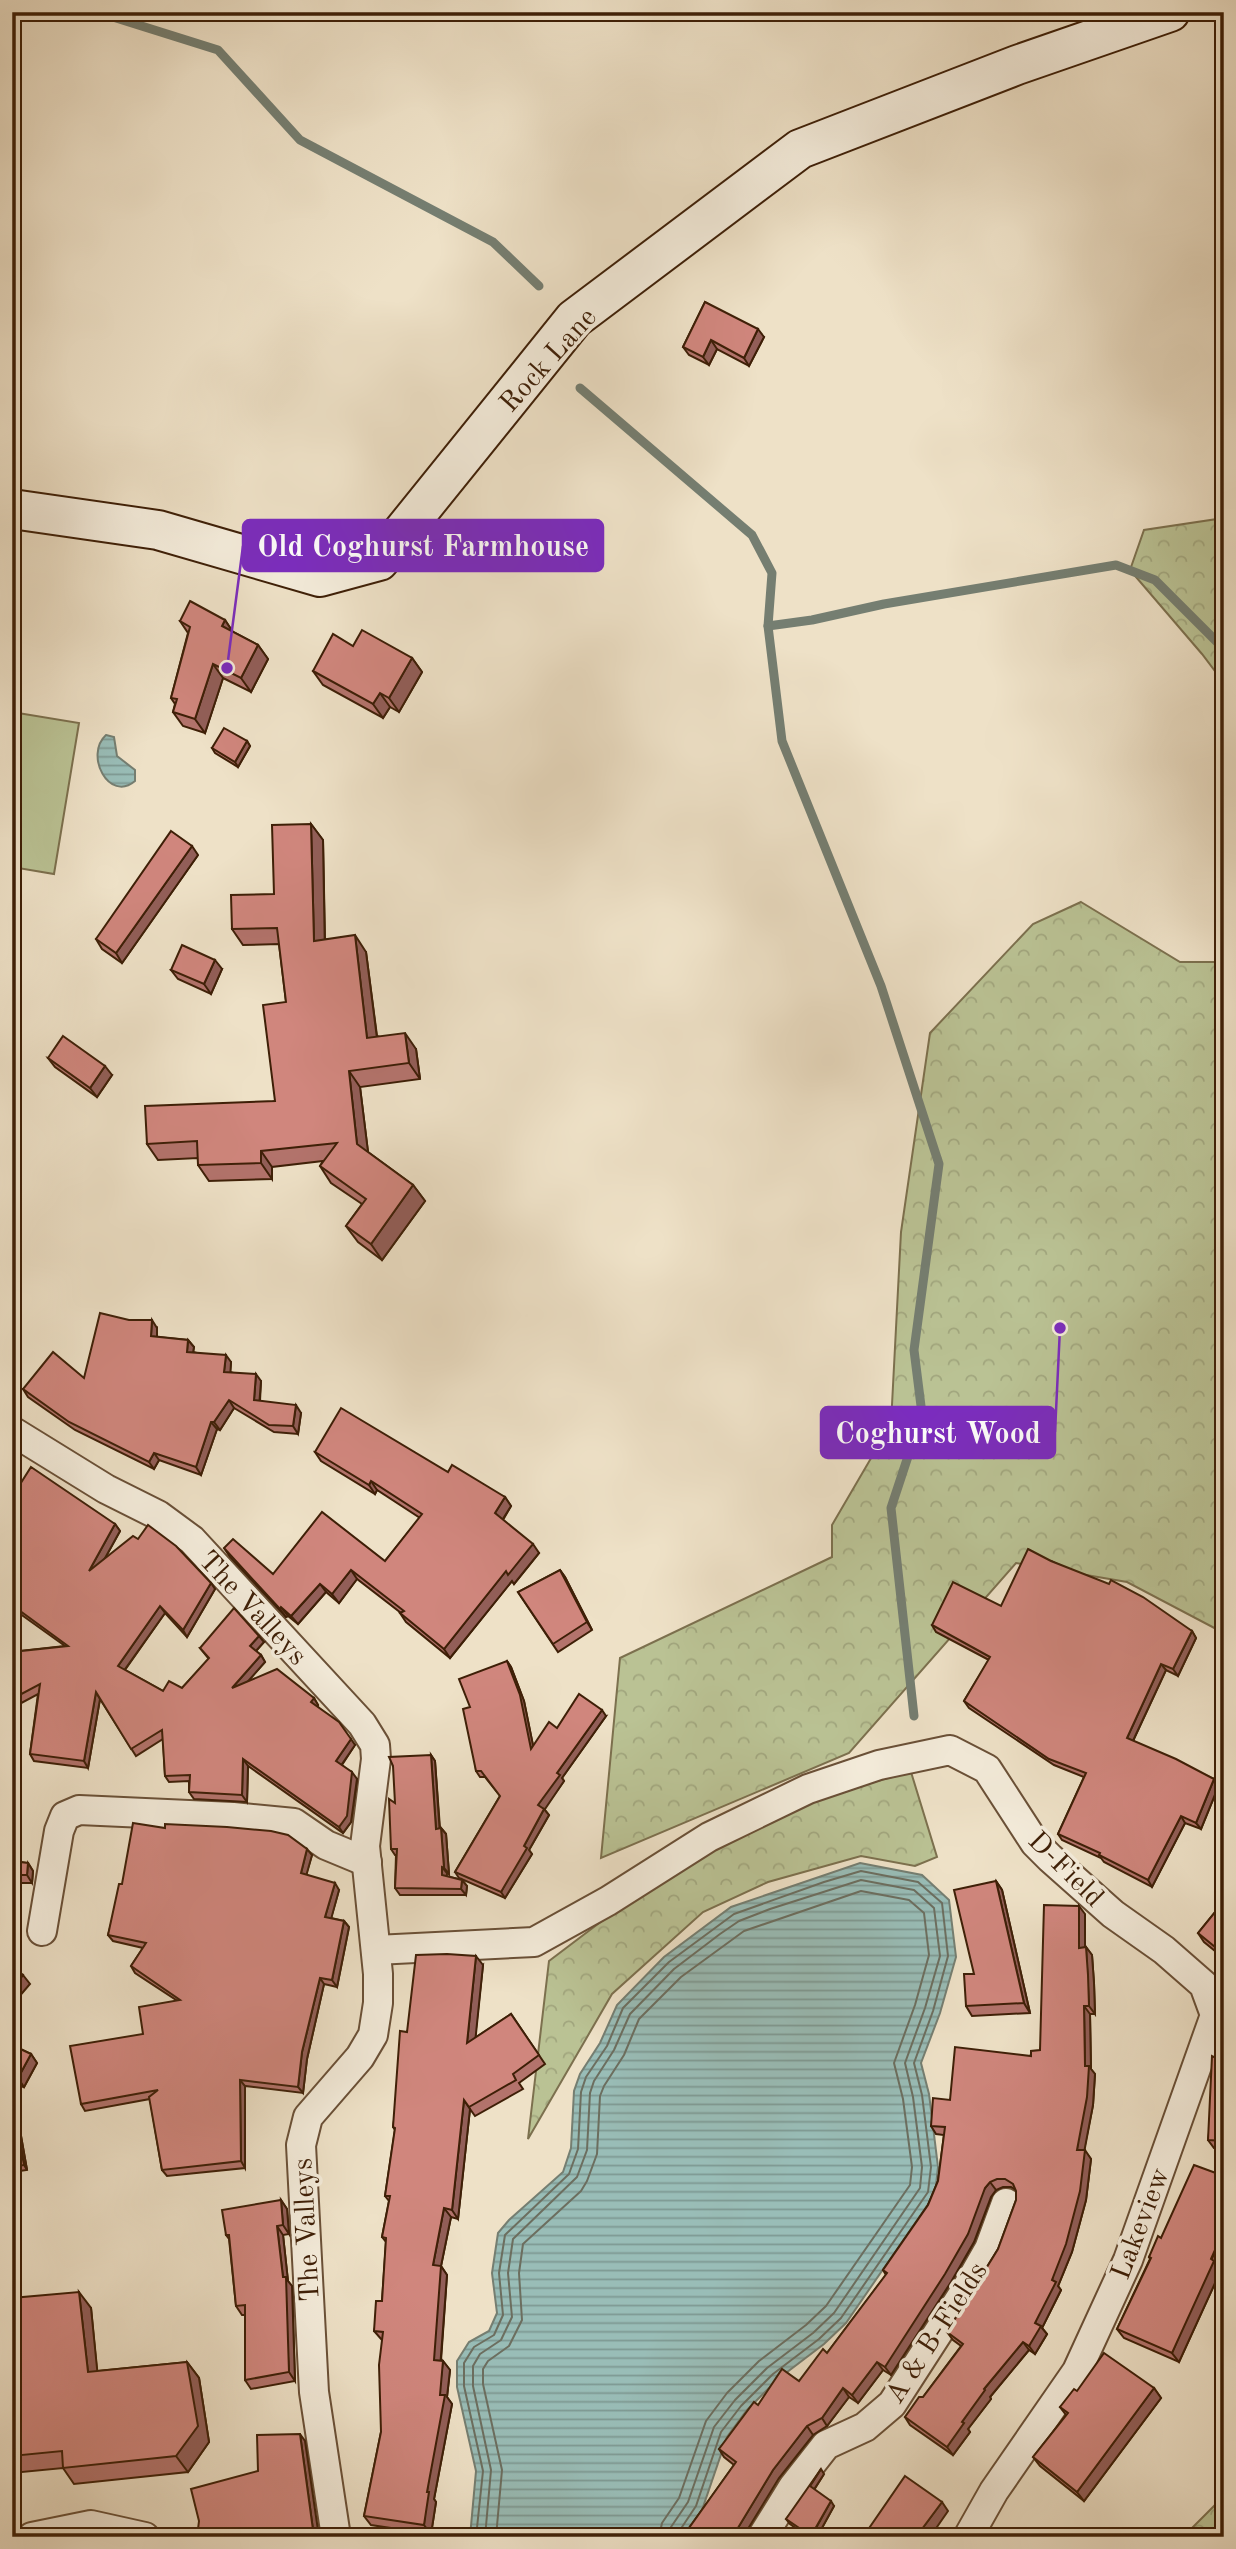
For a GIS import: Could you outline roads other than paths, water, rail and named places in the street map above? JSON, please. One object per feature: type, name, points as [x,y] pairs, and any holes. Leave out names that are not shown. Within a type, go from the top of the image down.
[{"type":"street","name":"Rock Lane","points":[[12,509],[158,530],[320,577],[379,562],[574,319],[800,149],[1017,65],[1170,12]]},
{"type":"street","name":"The Valleys","points":[[12,1431],[106,1489],[158,1515],[192,1540],[362,1724],[375,1745],[376,1759],[365,1846],[379,2003],[373,2035],[360,2057],[308,2117],[301,2145],[314,2392],[336,2537]]},
{"type":"street","name":"D-Field","points":[[376,1950],[534,1942],[709,1838],[808,1789],[879,1765],[950,1750],[986,1769],[1035,1843],[1114,1914],[1164,1950]]},
{"type":"street","points":[[42,1931],[59,1831],[65,1816],[79,1810],[233,1817],[295,1823],[326,1845],[367,1862]]},
{"type":"street","name":"Lakeview","points":[[968,2537],[994,2491],[1077,2371],[1128,2260],[1215,2015],[1204,1985],[1164,1950]]},
{"type":"street","name":"A & B-Fields","points":[[762,2537],[793,2487],[826,2445],[865,2427],[892,2404],[989,2249],[1006,2203]]},
{"type":"street","points":[[32,2537],[91,2525],[145,2537]]},
{"type":"water","points":[[106,735],[114,737],[117,756],[135,770],[135,781],[125,786],[116,786],[102,774],[98,754]]},
{"type":"water","points":[[860,1863],[922,1875],[949,1900],[956,1957],[940,2013],[921,2063],[929,2094],[938,2167],[935,2194],[846,2323],[824,2344],[778,2379],[747,2410],[727,2437],[702,2510],[684,2537],[470,2537],[476,2471],[457,2387],[457,2361],[469,2342],[489,2331],[497,2313],[492,2273],[498,2233],[563,2172],[571,2148],[574,2091],[580,2074],[600,2043],[617,2005],[664,1957],[731,1907]]},
{"type":"waterway","points":[[97,12],[218,50],[300,140],[493,242],[539,286]]},
{"type":"waterway","points":[[580,388],[752,535],[772,573],[768,626],[782,741],[881,986],[939,1164],[914,1350],[922,1414],[891,1508],[914,1716]]},
{"type":"waterway","points":[[768,626],[1116,565],[1155,580],[1224,649]]},
{"type":"place","name":"Old Coghurst Farmhouse","points":[[227,668]]},
{"type":"place","name":"Coghurst Wood","points":[[1060,1328]]}]
